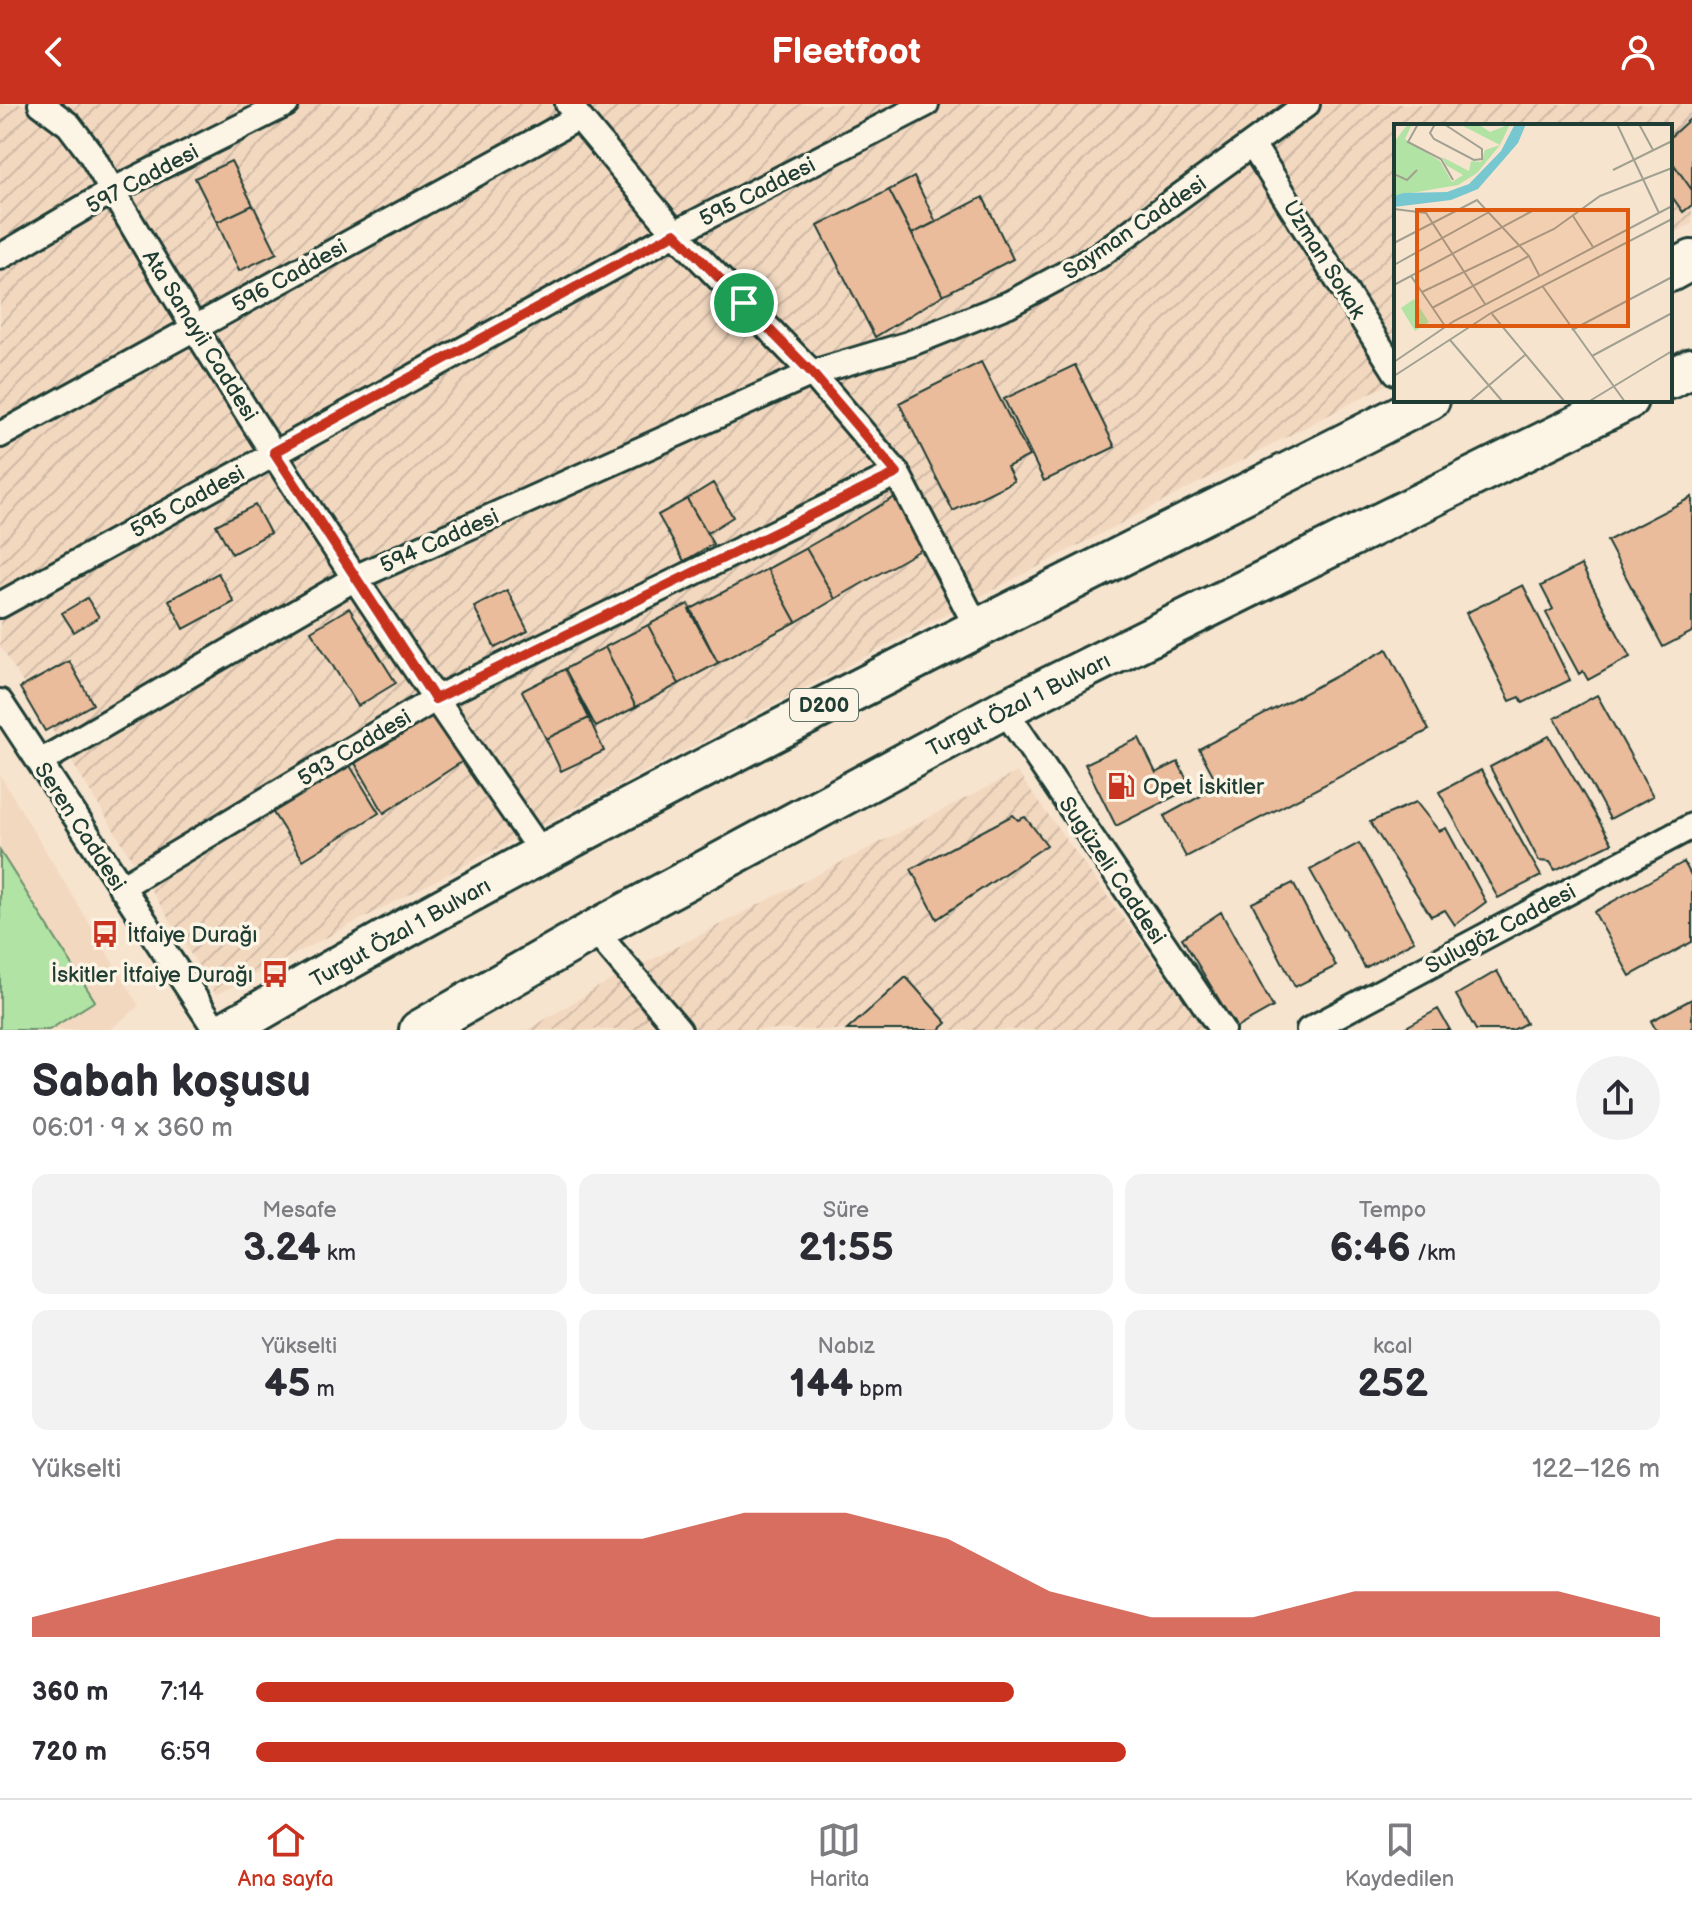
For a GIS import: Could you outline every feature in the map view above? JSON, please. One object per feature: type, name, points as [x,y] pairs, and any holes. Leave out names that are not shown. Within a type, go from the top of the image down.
[{"type":"highway","points":[[1672,271],[1692,260]]},
{"type":"highway","points":[[1672,378],[1692,368]]},
{"type":"highway","name":"Turgut Özal 1 Bulvarı","points":[[227,1030],[542,853],[977,627],[1421,402]]},
{"type":"highway","name":"Turgut Özal 1 Bulvarı","points":[[419,1030],[594,930],[1004,709],[1624,402]]},
{"type":"street","name":"Ata Sanayii Caddesi","points":[[41,104],[69,125],[274,452],[435,699],[542,853]]},
{"type":"street","name":"597 Caddesi","points":[[0,257],[112,191],[286,104]]},
{"type":"street","name":"595 Caddesi","points":[[0,605],[675,233],[926,104]]},
{"type":"street","name":"Sayman Caddesi","points":[[812,373],[909,344],[1009,304],[1098,256],[1307,104]]},
{"type":"street","points":[[573,110],[675,233],[812,373],[897,473],[977,627]]},
{"type":"street","name":"596 Caddesi","points":[[0,435],[573,110]]},
{"type":"street","name":"Uzman Sokak","points":[[1253,146],[1394,369]]},
{"type":"street","name":"594 Caddesi","points":[[40,762],[357,577],[812,373]]},
{"type":"street","name":"593 Caddesi","points":[[121,887],[435,699],[897,473]]},
{"type":"street","name":"Seren Caddesi","points":[[0,702],[216,1030]]},
{"type":"street","name":"Sugüzeli Caddesi","points":[[1004,709],[1222,1030]]},
{"type":"street","name":"Sulugöz Caddesi","points":[[1309,1030],[1692,826]]},
{"type":"street","points":[[594,930],[679,1030]]},
{"type":"shaded area","points":[[0,104],[1692,104],[1692,224],[1672,234],[1672,124],[1394,124],[1394,381],[216,995],[0,646]]},
{"type":"shaded area","points":[[1017,772],[1205,1030],[528,1030],[598,987]]},
{"type":"shaded area","points":[[0,775],[139,1006],[110,1030],[0,1030]]},
{"type":"green space","points":[[0,851],[95,1001],[49,1030],[0,1030]]},
{"type":"building","points":[[1692,117],[1692,190],[1672,162],[1672,135]]},
{"type":"building","points":[[231,161],[253,205],[217,222],[195,178]]},
{"type":"building","points":[[1672,162],[1692,190],[1692,205],[1683,212],[1672,197]]},
{"type":"building","points":[[914,177],[936,222],[912,234],[889,190]]},
{"type":"building","points":[[889,190],[943,295],[875,337],[818,226]]},
{"type":"building","points":[[983,197],[1013,259],[943,295],[912,234]]},
{"type":"building","points":[[253,205],[277,253],[239,271],[217,222]]},
{"type":"building","points":[[981,362],[1029,456],[1007,467],[1014,481],[953,511],[899,403]]},
{"type":"building","points":[[1075,365],[1115,447],[1044,481],[1004,399]]},
{"type":"building","points":[[713,483],[733,517],[707,533],[687,499]]},
{"type":"building","points":[[895,497],[924,548],[835,599],[806,548]]},
{"type":"building","points":[[1692,497],[1692,632],[1663,647],[1607,541]]},
{"type":"building","points":[[687,499],[713,544],[684,561],[658,515]]},
{"type":"building","points":[[255,505],[270,533],[232,554],[216,525]]},
{"type":"building","points":[[806,548],[835,599],[796,622],[767,569]]},
{"type":"building","points":[[1581,565],[1630,657],[1588,680],[1583,671],[1579,674],[1546,613],[1553,609],[1541,586]]},
{"type":"building","points":[[767,569],[796,622],[718,663],[689,610]]},
{"type":"building","points":[[218,573],[234,602],[184,629],[169,600]]},
{"type":"building","points":[[1523,585],[1570,680],[1523,703],[1520,697],[1510,701],[1466,613]]},
{"type":"building","points":[[507,590],[528,631],[495,648],[474,607]]},
{"type":"building","points":[[87,598],[99,617],[74,632],[62,613]]},
{"type":"building","points":[[688,604],[718,663],[679,684],[648,625]]},
{"type":"building","points":[[349,608],[396,683],[358,706],[311,631]]},
{"type":"building","points":[[648,625],[679,684],[636,707],[605,647]]},
{"type":"building","points":[[605,647],[636,707],[596,727],[565,669]]},
{"type":"building","points":[[1387,649],[1429,730],[1186,857],[1164,816],[1219,786],[1199,749]]},
{"type":"building","points":[[69,661],[93,704],[45,731],[20,688]]},
{"type":"building","points":[[565,669],[589,718],[546,739],[522,691]]},
{"type":"building","points":[[1597,695],[1653,796],[1610,819],[1555,718]]},
{"type":"building","points":[[433,712],[463,761],[384,813],[355,763]]},
{"type":"building","points":[[589,718],[604,751],[561,771],[546,739]]},
{"type":"building","points":[[1549,736],[1612,843],[1555,870],[1550,862],[1539,861],[1490,767]]},
{"type":"building","points":[[1139,738],[1156,773],[1178,762],[1191,788],[1116,826],[1085,764]]},
{"type":"building","points":[[349,764],[379,813],[303,860],[272,811]]},
{"type":"building","points":[[1481,770],[1541,876],[1498,898],[1439,792]]},
{"type":"building","points":[[1416,802],[1439,831],[1446,828],[1486,902],[1455,925],[1445,910],[1431,916],[1370,822]]},
{"type":"building","points":[[1013,815],[1018,820],[1025,817],[1047,845],[937,919],[911,869]]},
{"type":"building","points":[[1359,843],[1414,941],[1365,968],[1310,870]]},
{"type":"building","points":[[1684,862],[1692,877],[1692,942],[1630,976],[1594,912]]},
{"type":"building","points":[[1293,883],[1336,966],[1295,987],[1252,903]]},
{"type":"building","points":[[1221,912],[1273,1007],[1236,1028],[1182,938]]},
{"type":"building","points":[[1497,971],[1526,1023],[1513,1030],[1476,1030],[1456,995]]},
{"type":"building","points":[[906,977],[947,1023],[939,1030],[847,1030]]},
{"type":"building","points":[[1692,999],[1692,1030],[1656,1030],[1651,1021]]},
{"type":"building","points":[[1438,1009],[1450,1030],[1401,1030]]},
{"type":"place","name":"Opet İskitler","points":[[1121,786]]},
{"type":"place","name":"İtfaiye Durağı","points":[[105,934]]},
{"type":"place","name":"İskitler İtfaiye Durağı","points":[[275,974]]},
{"type":"route","points":[[675,233],[744,303],[812,373],[897,473],[435,699],[274,452],[675,233]]}]
